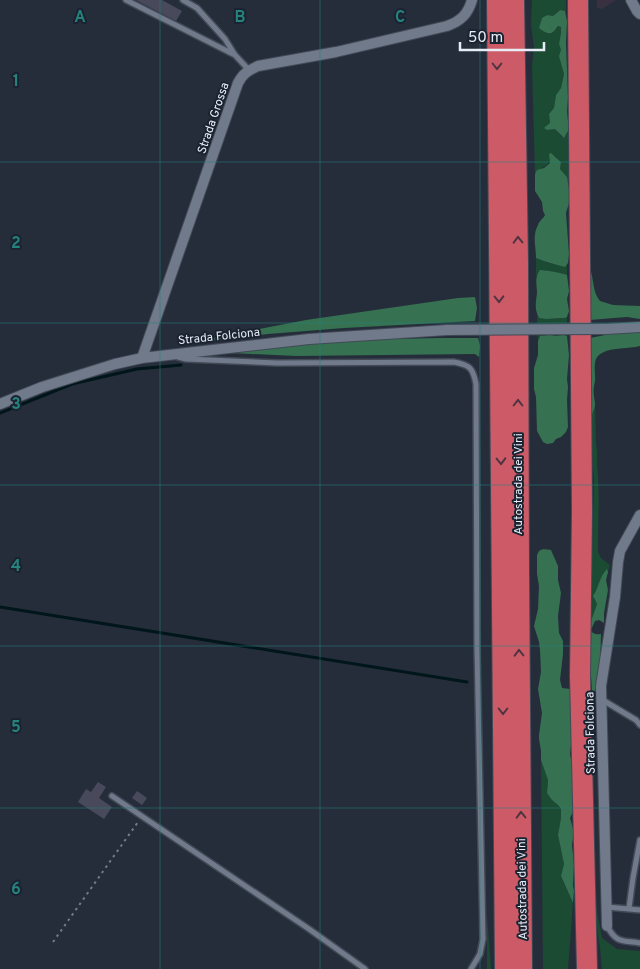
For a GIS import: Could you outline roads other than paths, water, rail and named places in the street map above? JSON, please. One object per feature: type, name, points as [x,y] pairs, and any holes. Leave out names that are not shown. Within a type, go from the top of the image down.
[{"type":"highway","name":"Autostrada dei Vini","points":[[497,0],[505,969]]},
{"type":"highway","name":"Autostrada dei Vini","points":[[514,0],[518,263],[518,573],[522,969]]},
{"type":"highway","points":[[578,0],[582,501],[580,676],[587,969]]},
{"type":"street","points":[[249,70],[258,66],[336,52],[447,26],[463,18],[469,10],[472,0]]},
{"type":"street","points":[[631,0],[640,14]]},
{"type":"street","name":"Strada Grossa","points":[[142,358],[238,83],[249,70]]},
{"type":"street","name":"Strada Folciona","points":[[0,404],[42,387],[115,364],[169,354],[309,339],[447,330],[606,329],[640,326]]},
{"type":"street","name":"Strada Folciona","points":[[607,926],[600,699],[616,597],[620,551],[640,515]]},
{"type":"lane","points":[[126,0],[236,55]]},
{"type":"lane","points":[[183,0],[197,8],[225,39],[249,70]]},
{"type":"lane","points":[[169,354],[186,359],[277,363],[454,362],[471,368],[474,374],[476,384],[477,649],[483,939],[480,954],[471,969]]},
{"type":"lane","points":[[600,699],[636,720],[640,725]]},
{"type":"lane","points":[[112,796],[365,969]]},
{"type":"lane","points":[[629,908],[640,840]]},
{"type":"lane","points":[[606,907],[640,910]]},
{"type":"lane","points":[[607,926],[613,937],[622,941],[640,943]]},
{"type":"waterway","points":[[0,413],[72,384],[137,369],[181,365]]},
{"type":"waterway","points":[[0,607],[467,682]]}]
